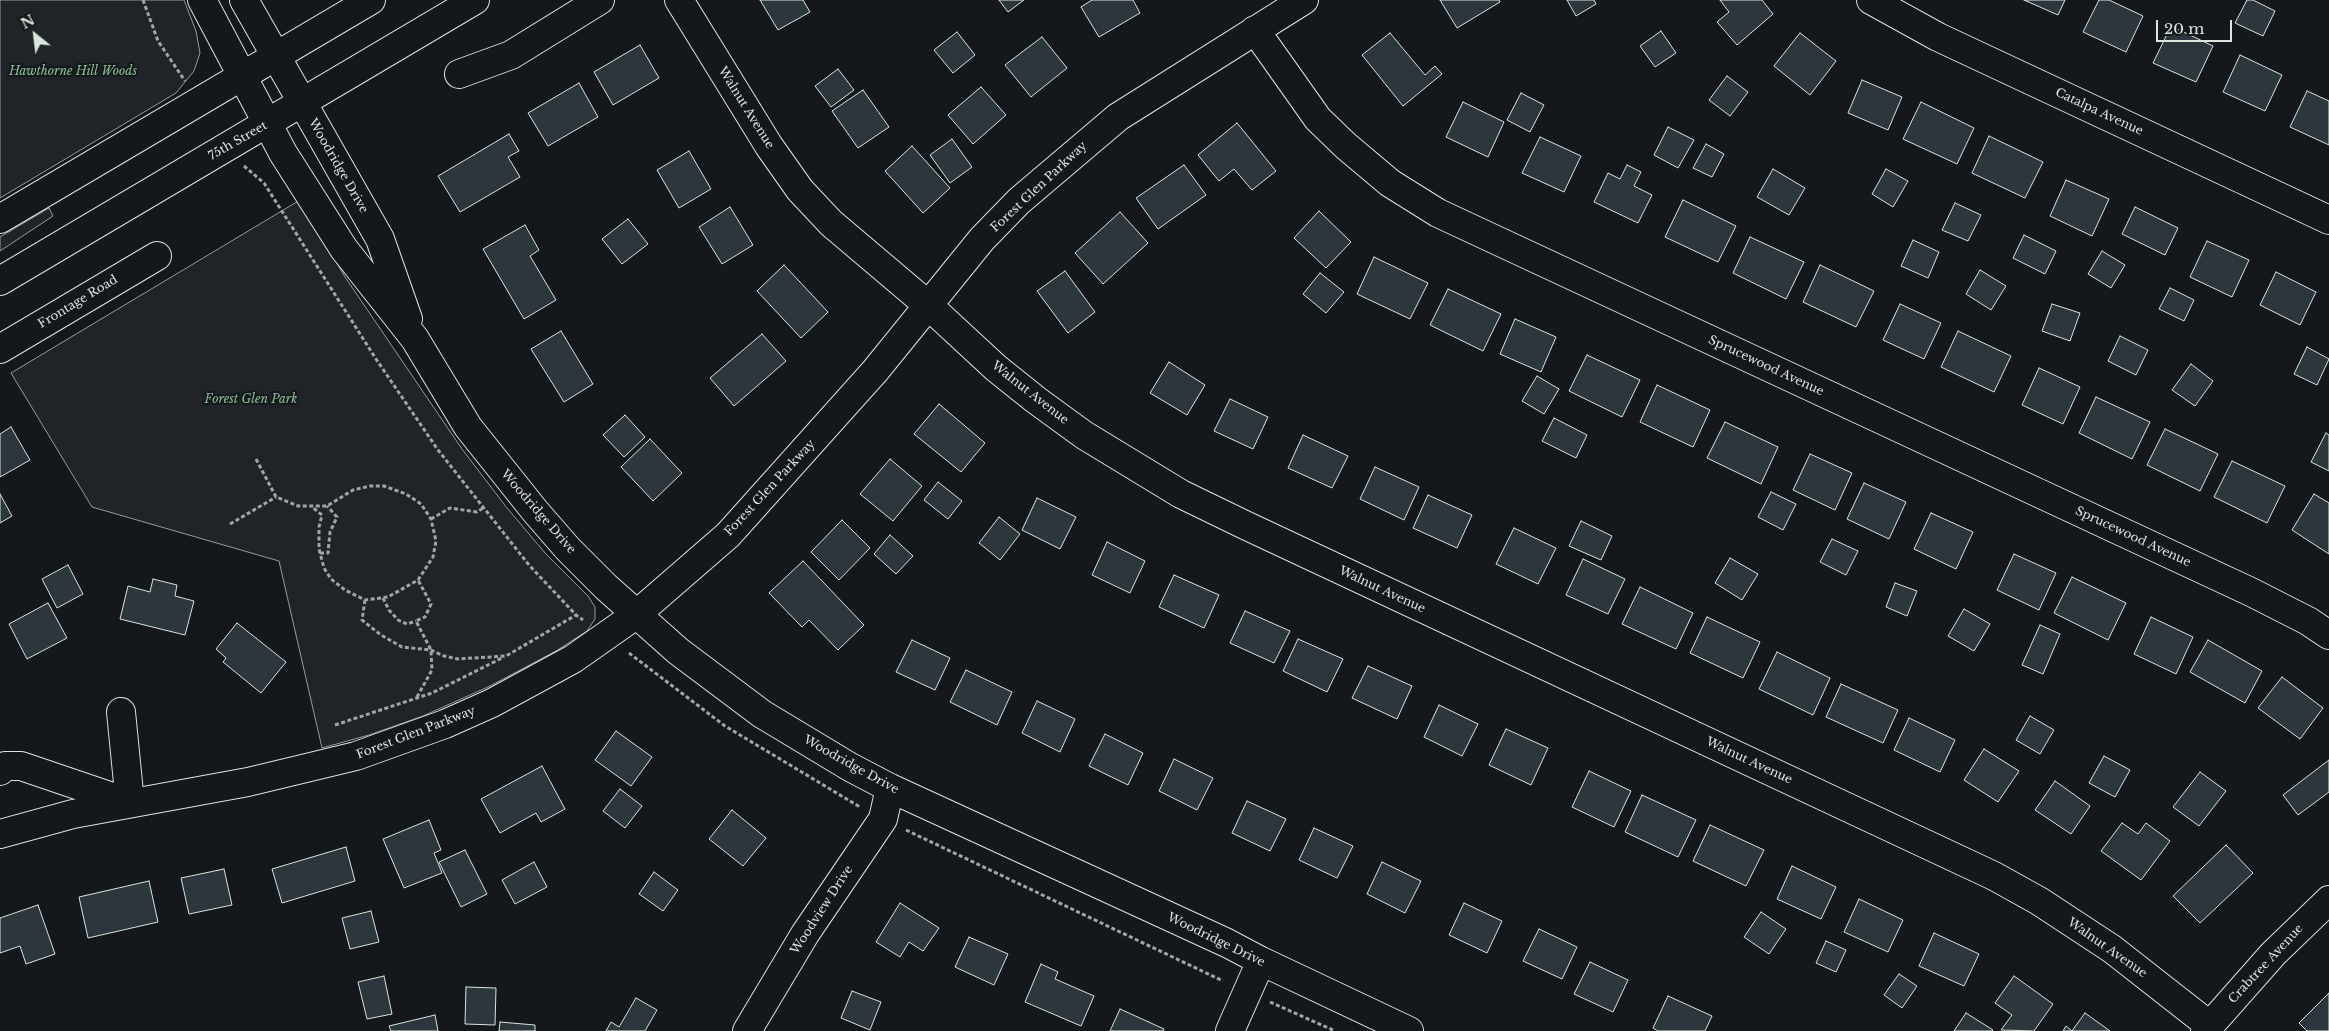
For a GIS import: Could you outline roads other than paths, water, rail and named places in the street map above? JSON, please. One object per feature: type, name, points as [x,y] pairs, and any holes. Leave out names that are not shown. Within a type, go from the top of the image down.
[{"type":"street","name":"Woodridge Drive","points":[[202,0],[283,153],[344,249],[415,339],[468,427],[491,458],[568,548],[606,587],[704,672],[762,714],[850,767],[890,788],[1227,943],[1261,962],[1409,1031]]},
{"type":"street","name":"Woodridge Drive","points":[[244,0],[380,238],[415,339]]},
{"type":"street","points":[[0,219],[371,0]]},
{"type":"street","name":"75th Street","points":[[0,281],[302,104],[474,0]]},
{"type":"street","points":[[459,74],[511,55],[600,0]]},
{"type":"street","name":"Walnut Avenue","points":[[679,0],[769,146],[800,190],[831,223],[929,306],[996,368],[1036,400],[1126,462],[1181,494],[1994,876],[2039,901],[2112,949],[2207,1028]]},
{"type":"street","name":"Forest Glen Parkway","points":[[0,834],[73,814],[248,782],[356,756],[445,724],[537,680],[573,659],[637,614],[728,535],[875,371],[982,239],[1061,164],[1118,117],[1304,0]]},
{"type":"street","name":"Catalpa Avenue","points":[[1871,0],[1938,37],[2329,220]]},
{"type":"street","name":"Sprucewood Avenue","points":[[1255,30],[1318,119],[1346,146],[1390,183],[1438,213],[2251,592],[2308,621],[2329,635]]},
{"type":"street","name":"Frontage Road","points":[[0,348],[157,256]]},
{"type":"street","points":[[0,771],[5,766],[21,766],[130,803],[121,712]]},
{"type":"street","name":"Woodview Drive","points":[[747,1031],[804,934],[883,819],[890,788]]},
{"type":"street","name":"Crabtree Avenue","points":[[2207,1028],[2273,954],[2329,900]]},
{"type":"street","points":[[1230,1031],[1261,962]]},
{"type":"park label","name":"Hawthorne Hill Woods","points":[[73,72]]},
{"type":"park label","name":"Forest Glen Park","points":[[251,400]]}]
